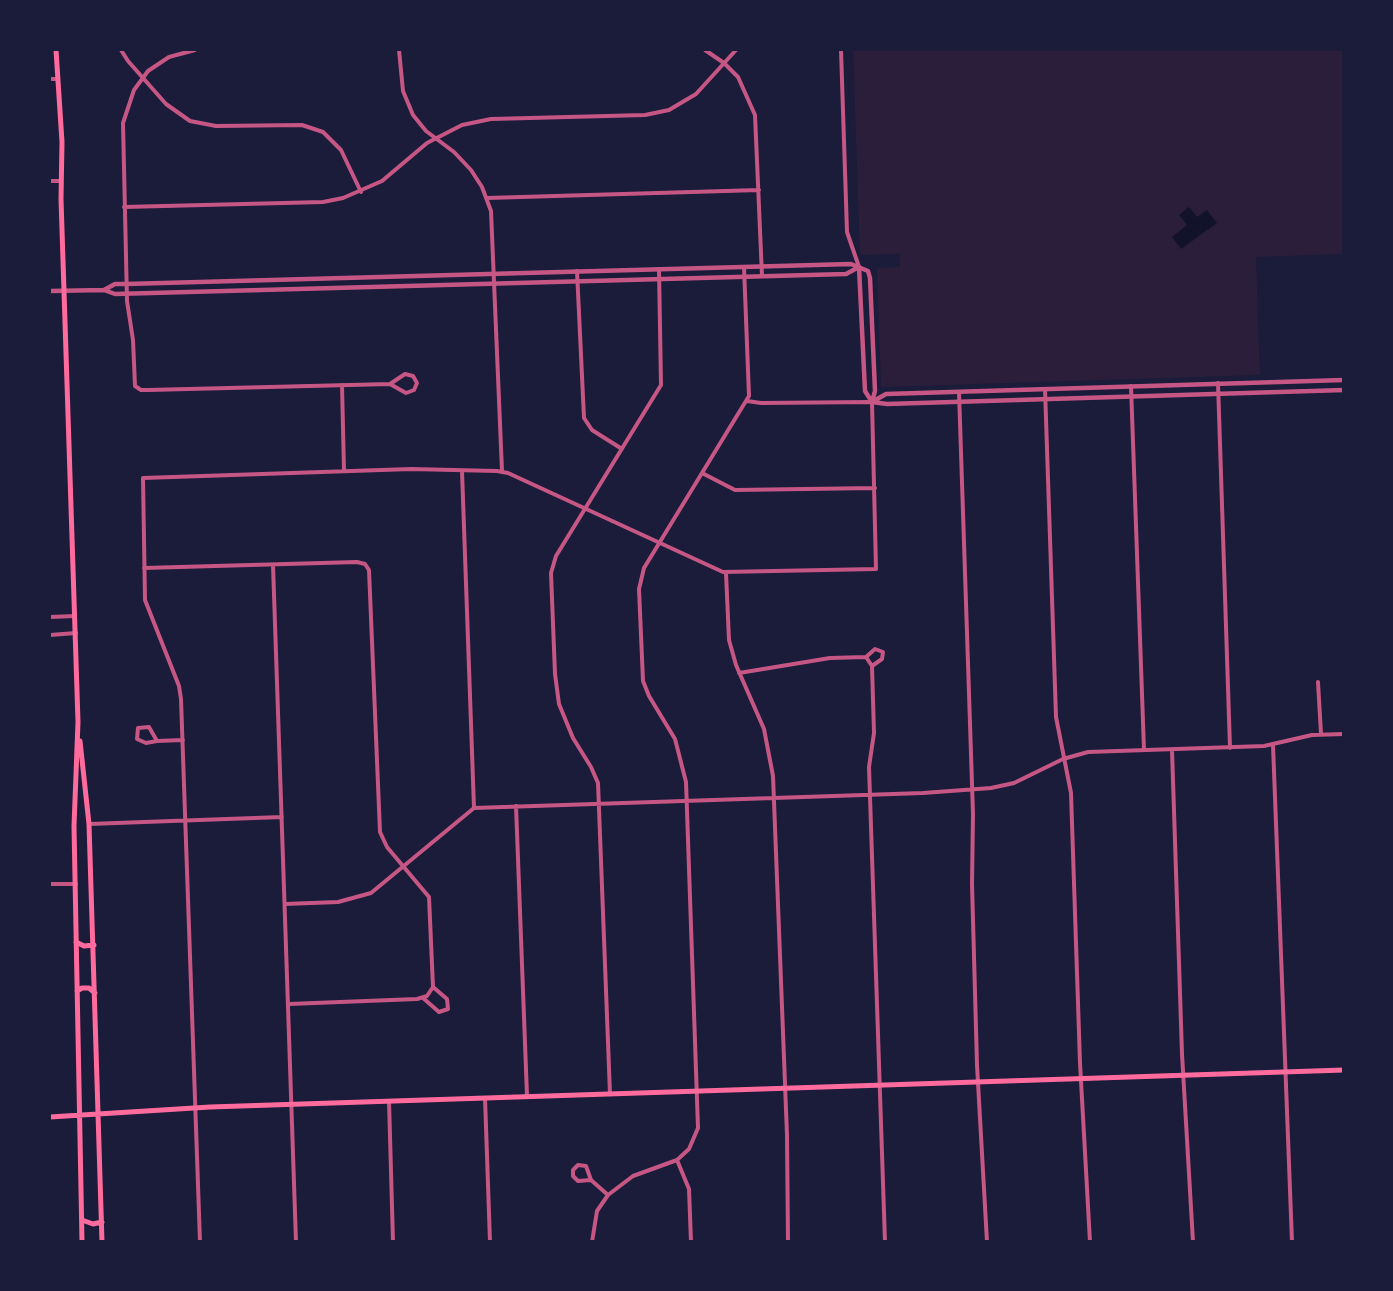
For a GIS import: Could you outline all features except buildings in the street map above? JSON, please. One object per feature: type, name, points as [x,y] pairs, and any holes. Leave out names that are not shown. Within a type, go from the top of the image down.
[{"type":"main road","points":[[56,50],[62,142],[61,181],[78,722],[74,826],[77,884],[76,942],[82,1242]]},
{"type":"main road","points":[[78,722],[89,824],[100,1113],[102,1242]]},
{"type":"main road","points":[[76,942],[84,946],[94,945]]},
{"type":"main road","points":[[77,991],[82,988],[95,993]]},
{"type":"main road","points":[[50,1117],[196,1107],[1344,1070]]},
{"type":"main road","points":[[82,1220],[93,1224],[102,1222]]},
{"type":"street","points":[[121,50],[142,77],[174,111],[198,124],[216,126],[295,124],[316,128],[335,141],[361,192]]},
{"type":"street","points":[[195,50],[169,57],[142,77],[129,101],[123,123],[126,293],[133,340],[134,383],[139,389],[390,384],[406,393],[414,390],[417,383],[413,376],[408,374],[400,375],[390,384]]},
{"type":"street","points":[[399,50],[401,82],[406,100],[419,124],[465,162],[487,198],[494,228],[502,472]]},
{"type":"street","points":[[705,50],[724,63],[743,85],[755,115],[762,276]]},
{"type":"street","points":[[124,207],[323,202],[361,192],[392,174],[435,138],[462,125],[491,119],[645,115],[662,112],[696,94],[736,50]]},
{"type":"street","points":[[841,50],[847,232],[859,267],[865,392],[872,402]]},
{"type":"street","points":[[50,79],[57,79]]},
{"type":"street","points":[[50,181],[61,181]]},
{"type":"street","points":[[487,198],[759,190]]},
{"type":"street","points":[[50,291],[104,290],[115,294],[376,286],[495,279],[577,271],[851,264],[868,271],[870,278],[875,391],[872,402],[876,569],[726,573],[502,472],[411,469],[143,478],[144,568],[148,610],[179,686],[183,740],[200,1242]]},
{"type":"street","points":[[591,1242],[597,1211],[608,1195],[633,1176],[677,1160],[689,1149],[696,1137],[698,1090],[687,800],[680,752],[643,681],[640,581],[659,543],[747,401],[750,377],[744,267]]},
{"type":"street","points":[[104,290],[115,284],[376,277],[577,281],[846,274],[859,267]]},
{"type":"street","points":[[610,1094],[600,803],[595,773],[564,719],[555,674],[552,567],[662,382],[659,269]]},
{"type":"street","points":[[577,271],[584,418],[592,430],[622,449]]},
{"type":"street","points":[[376,277],[376,286]]},
{"type":"street","points":[[264,280],[264,289]]},
{"type":"street","points":[[862,315],[872,315]]},
{"type":"street","points":[[864,354],[874,354]]},
{"type":"street","points":[[872,402],[886,394],[1344,380]]},
{"type":"street","points":[[1218,383],[1230,748]]},
{"type":"street","points":[[1183,384],[1183,395]]},
{"type":"street","points":[[342,385],[344,471]]},
{"type":"street","points":[[1131,386],[1144,750]]},
{"type":"street","points":[[1045,389],[1056,717],[1071,793],[1090,1242]]},
{"type":"street","points":[[747,401],[886,404],[1344,390]]},
{"type":"street","points":[[958,392],[974,845],[972,884],[987,1242]]},
{"type":"street","points":[[462,471],[474,808]]},
{"type":"street","points":[[702,473],[735,490],[875,488]]},
{"type":"street","points":[[144,568],[357,562],[367,565],[370,574],[379,827],[387,847],[430,900],[433,987],[423,998]]},
{"type":"street","points":[[273,564],[297,1242]]},
{"type":"street","points":[[726,573],[729,640],[739,673],[764,729],[772,767],[785,1087],[788,1242]]},
{"type":"street","points":[[50,617],[75,616]]},
{"type":"street","points":[[50,635],[76,633]]},
{"type":"street","points":[[739,673],[823,659],[866,657],[875,649],[883,652],[884,657],[872,666]]},
{"type":"street","points":[[866,657],[872,666],[874,733],[869,764],[885,1242]]},
{"type":"street","points":[[1318,682],[1321,734]]},
{"type":"street","points":[[157,741],[148,727],[138,728],[137,739],[146,743],[183,740]]},
{"type":"street","points":[[285,904],[332,903],[357,898],[380,887],[474,808],[972,789],[1009,785],[1063,759],[1088,752],[1273,745],[1321,734],[1344,734]]},
{"type":"street","points":[[1273,745],[1292,1242]]},
{"type":"street","points":[[1172,750],[1184,1075],[1193,1242]]},
{"type":"street","points":[[516,806],[527,1096]]},
{"type":"street","points":[[89,824],[282,817]]},
{"type":"street","points":[[50,884],[77,884]]},
{"type":"street","points":[[289,1004],[423,998],[439,1012],[448,1009],[447,999],[433,987]]},
{"type":"street","points":[[485,1098],[490,1242]]},
{"type":"street","points":[[388,1101],[393,1242]]},
{"type":"street","points":[[677,1160],[689,1189],[692,1242]]},
{"type":"street","points":[[591,1180],[581,1182],[575,1179],[575,1167],[586,1166],[591,1180],[608,1195]]},
{"type":"shaded area","points":[[853,50],[1343,50],[1343,254],[1256,257],[1260,375],[881,387],[877,268],[900,267],[900,254],[860,255]]},
{"type":"shaded area","points":[[1189,207],[1197,217],[1207,210],[1217,223],[1181,249],[1172,237],[1187,225],[1179,215]]}]
